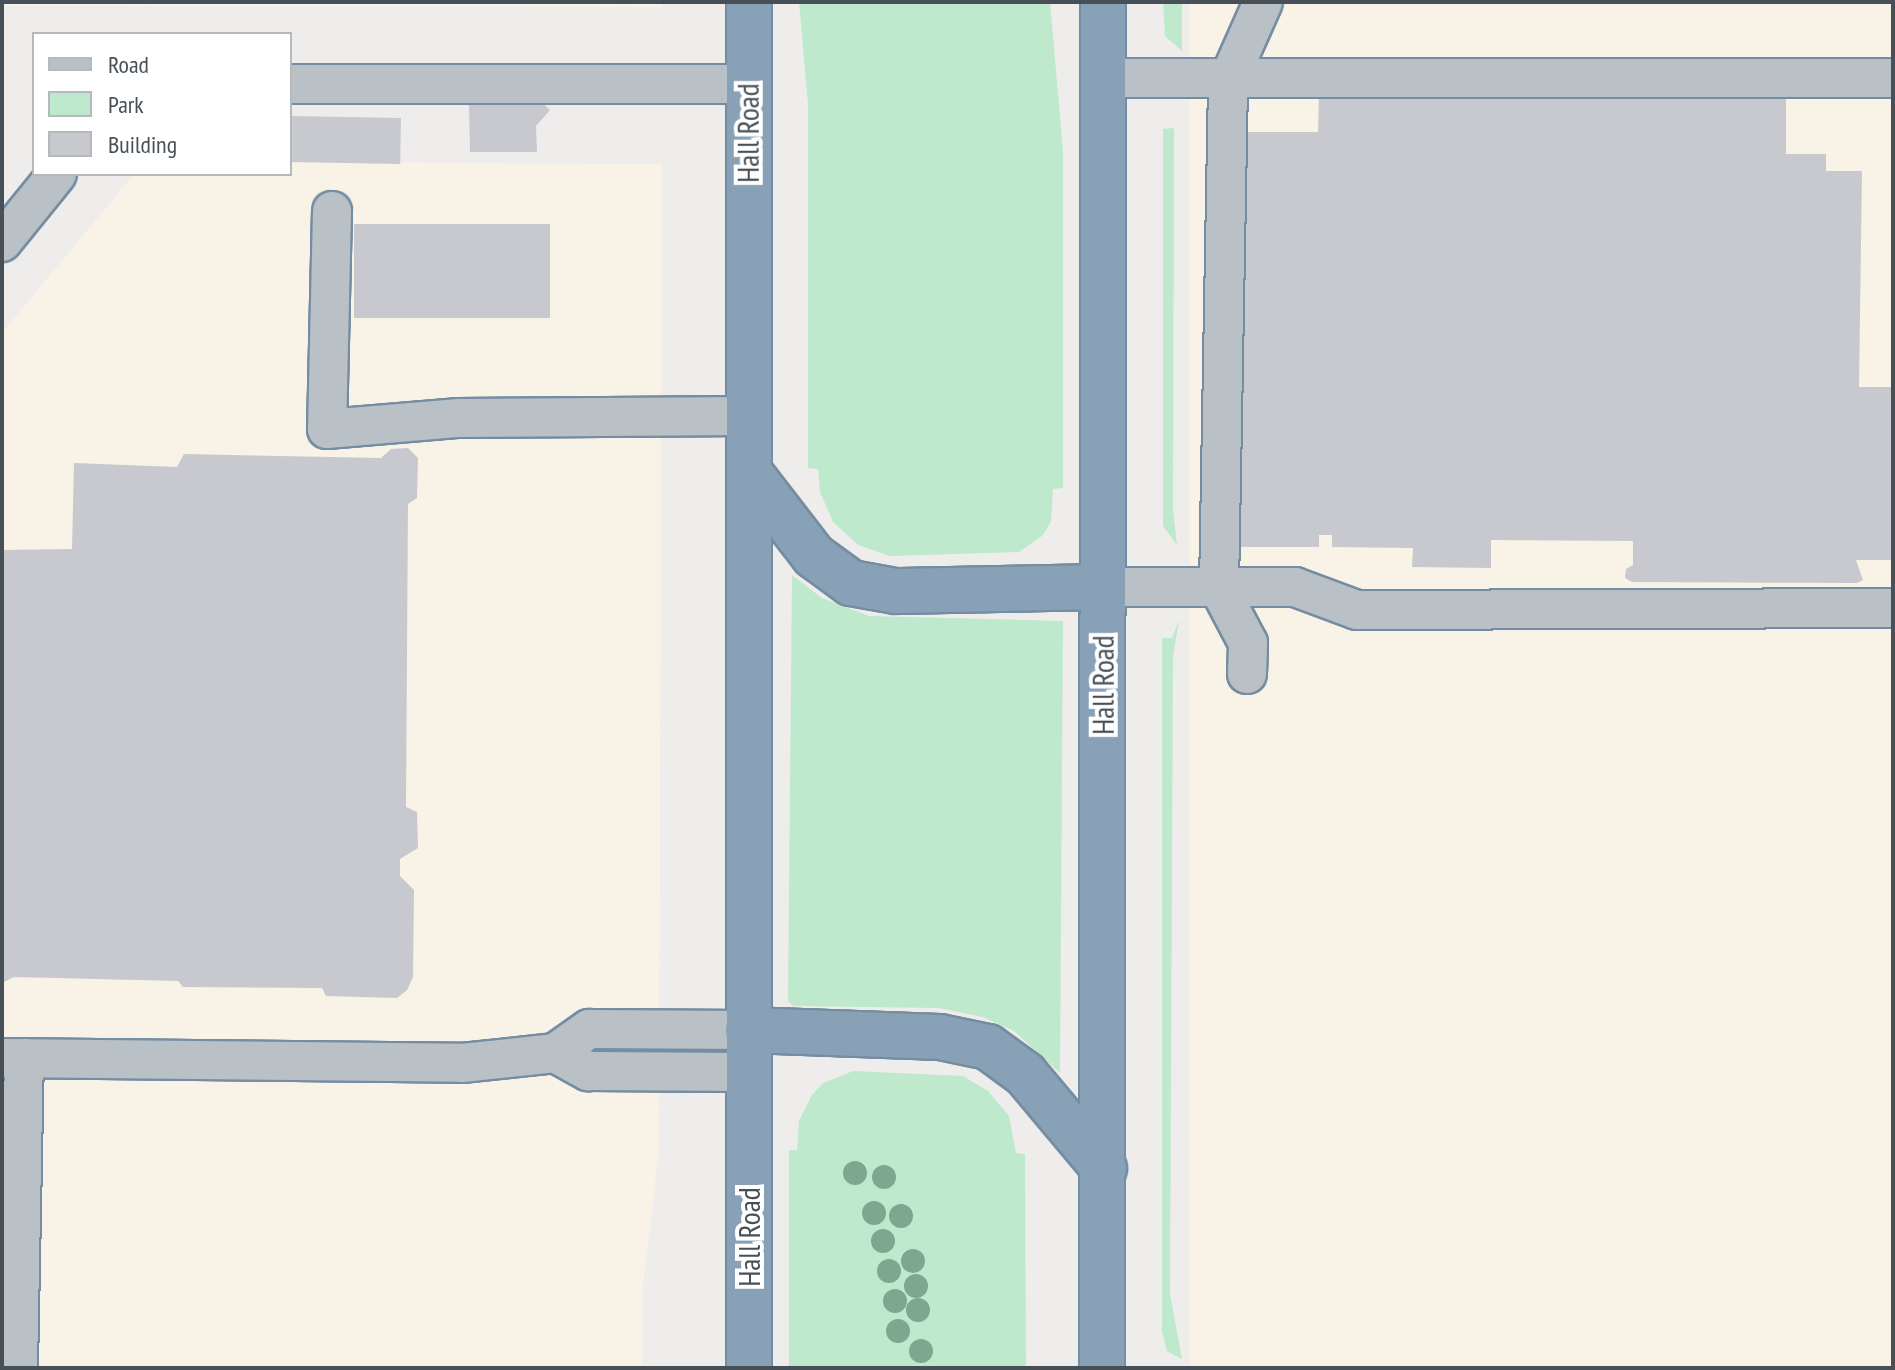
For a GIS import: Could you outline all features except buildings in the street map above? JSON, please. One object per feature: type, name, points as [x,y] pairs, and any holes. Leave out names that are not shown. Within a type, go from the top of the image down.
[{"type":"highway","name":"Hall Road","points":[[749,2],[749,1368]]},
{"type":"highway","name":"Hall Road","points":[[1102,1368],[1103,2]]},
{"type":"highway","points":[[749,472],[814,556],[851,583],[896,591],[1103,587]]},
{"type":"highway","points":[[748,1051],[940,1037],[988,1047],[1025,1074],[1104,1168]]},
{"type":"lane","points":[[1247,674],[1248,643],[1219,588],[1228,81],[1263,2]]},
{"type":"lane","points":[[1103,78],[1228,81],[1893,78]]},
{"type":"lane","points":[[292,84],[748,84]]},
{"type":"lane","points":[[2,242],[55,176]]},
{"type":"lane","points":[[332,211],[327,429],[457,418],[749,416]]},
{"type":"lane","points":[[1103,587],[1295,587],[1357,610],[1893,608]]},
{"type":"lane","points":[[18,1368],[13,1058],[462,1063],[555,1053],[589,1029],[748,1051]]},
{"type":"shaded area","points":[[2,2],[662,2],[662,7],[2,6]]},
{"type":"shaded area","points":[[1190,2],[1893,2],[1893,1368],[1190,1368]]},
{"type":"shaded area","points":[[292,162],[662,164],[659,1150],[642,1294],[642,1368],[2,1368],[2,333],[132,176],[292,176]]},
{"type":"green space","points":[[799,2],[1050,2],[1063,151],[1063,488],[1053,489],[1051,522],[1042,536],[1019,552],[890,556],[858,545],[833,522],[820,492],[818,469],[808,468],[808,104]]},
{"type":"green space","points":[[1163,2],[1182,2],[1182,51],[1165,36]]},
{"type":"green space","points":[[1174,128],[1173,511],[1177,545],[1163,526],[1163,129]]},
{"type":"green space","points":[[792,575],[822,598],[869,616],[1063,621],[1060,1073],[1014,1031],[983,1017],[939,1008],[793,1006],[788,1001]]},
{"type":"green space","points":[[1179,620],[1173,657],[1170,1294],[1182,1359],[1167,1351],[1162,1331],[1162,638],[1172,638]]},
{"type":"green space","points":[[853,1071],[963,1076],[988,1091],[1009,1116],[1016,1153],[1025,1154],[1026,1368],[789,1368],[789,1150],[797,1150],[799,1121],[812,1095],[823,1083]]}]
